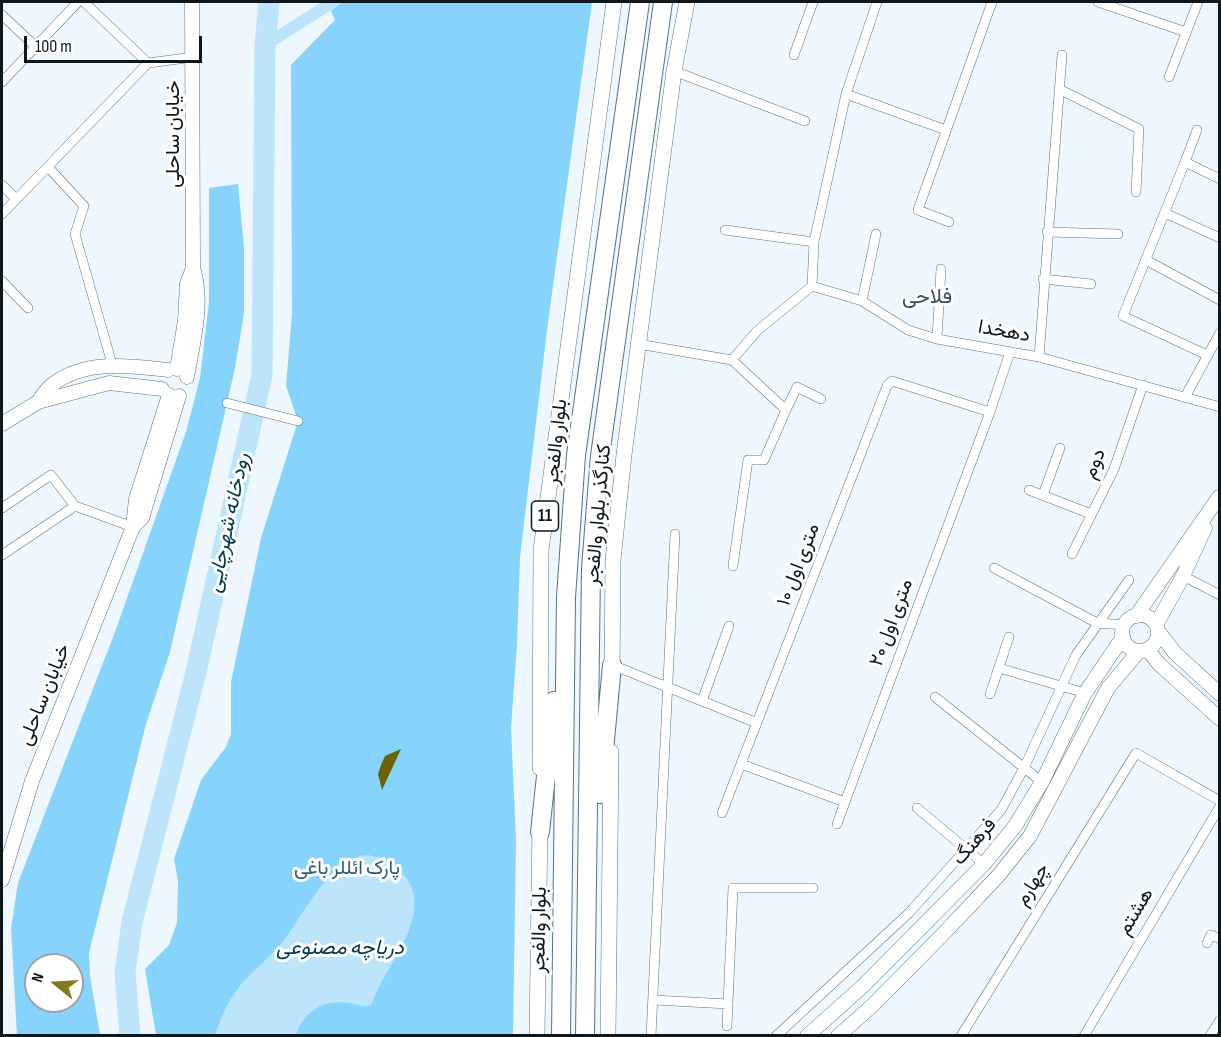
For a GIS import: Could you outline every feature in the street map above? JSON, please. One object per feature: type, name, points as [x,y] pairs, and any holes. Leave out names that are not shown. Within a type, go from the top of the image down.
[{"type":"highway","name":"بلوار والفجر","points":[[561,1035],[566,597],[576,455],[640,2]]},
{"type":"highway","points":[[585,1035],[589,906],[591,568],[600,456],[663,2]]},
{"type":"highway","points":[[540,832],[566,597]]},
{"type":"highway","points":[[589,906],[612,665]]},
{"type":"main road","name":"11","points":[[537,1035],[541,550],[614,2]]},
{"type":"main road","name":"کنارگذر بلوار والفجر","points":[[608,1035],[613,560],[638,344],[674,71],[687,2]]},
{"type":"street","points":[[2,82],[78,2]]},
{"type":"street","points":[[84,2],[148,63]]},
{"type":"street","name":"خیابان ساحلی","points":[[177,372],[196,322],[198,283],[193,268],[192,2]]},
{"type":"street","points":[[794,54],[813,2]]},
{"type":"street","points":[[732,360],[757,331],[812,286],[814,242],[846,94],[877,2]]},
{"type":"street","points":[[950,222],[918,210],[992,2]]},
{"type":"street","points":[[1098,2],[1186,32]]},
{"type":"street","points":[[1169,77],[1198,2]]},
{"type":"street","points":[[2,15],[35,46]]},
{"type":"street","points":[[1039,357],[1043,279],[1062,55]]},
{"type":"street","points":[[2,214],[148,63],[194,57]]},
{"type":"street","points":[[674,71],[805,121]]},
{"type":"street","points":[[1059,89],[1139,129],[1137,192]]},
{"type":"street","points":[[846,94],[946,129]]},
{"type":"street","points":[[1197,130],[1123,316],[1207,355]]},
{"type":"street","points":[[1185,162],[1220,179]]},
{"type":"street","points":[[48,167],[84,206],[75,234],[112,364]]},
{"type":"street","points":[[2,185],[16,199]]},
{"type":"street","points":[[1165,213],[1220,238]]},
{"type":"street","points":[[725,230],[814,242]]},
{"type":"street","points":[[1047,232],[1118,234]]},
{"type":"street","points":[[862,300],[876,234]]},
{"type":"street","points":[[1146,261],[1220,300]]},
{"type":"street","points":[[937,339],[941,269]]},
{"type":"street","points":[[1043,279],[1091,284]]},
{"type":"street","points":[[2,280],[28,308]]},
{"type":"street","name":"دهخدا","points":[[812,286],[862,300],[908,330],[937,339],[1039,357],[1220,407]]},
{"type":"street","points":[[1185,397],[1220,333]]},
{"type":"street","points":[[638,344],[732,360],[786,410]]},
{"type":"street","name":"۲۰ متری اول","points":[[837,824],[990,412],[1010,352]]},
{"type":"street","points":[[2,424],[38,402],[109,383],[170,393],[188,386],[177,372],[112,364],[74,374],[52,384],[38,402]]},
{"type":"street","points":[[170,393],[161,380],[177,372]]},
{"type":"street","name":"۱۰ متری اول","points":[[722,813],[887,386],[892,381],[990,412]]},
{"type":"street","name":"دوم","points":[[1072,554],[1114,469],[1143,385]]},
{"type":"street","points":[[733,566],[748,460],[764,460],[797,387],[821,399]]},
{"type":"street","name":"خیابان ساحلی","points":[[2,880],[32,781],[133,527],[136,499],[170,393]]},
{"type":"street","points":[[227,403],[298,421]]},
{"type":"street","points":[[1043,495],[1060,448]]},
{"type":"street","points":[[2,508],[51,475],[75,506],[133,527]]},
{"type":"street","points":[[1029,490],[1091,514]]},
{"type":"street","points":[[1143,650],[1155,642],[1157,628],[1219,497]]},
{"type":"street","points":[[1124,631],[1219,497]]},
{"type":"street","points":[[3,550],[75,506]]},
{"type":"street","points":[[651,1035],[675,534]]},
{"type":"street","points":[[994,568],[1097,623],[1124,631]]},
{"type":"street","points":[[1183,576],[1220,595]]},
{"type":"street","points":[[776,1035],[909,913],[1000,810],[1024,768],[1076,654],[1129,580]]},
{"type":"street","points":[[1136,616],[1147,617],[1175,653],[1220,694]]},
{"type":"street","points":[[702,701],[729,626]]},
{"type":"street","points":[[1124,631],[1129,647],[1143,650],[1220,719]]},
{"type":"street","name":"فرهنگ","points":[[807,1035],[864,986],[984,864],[1015,826],[1042,782],[1085,693],[1124,631]]},
{"type":"street","points":[[990,694],[1009,637]]},
{"type":"street","name":"فرهنگ","points":[[838,1035],[874,1004],[938,939],[998,876],[1024,844],[1056,791],[1108,688],[1143,650]]},
{"type":"street","points":[[612,665],[757,723]]},
{"type":"street","points":[[999,668],[1085,693]]},
{"type":"street","points":[[935,697],[1042,782]]},
{"type":"street","name":"چهارم","points":[[962,1035],[1136,753],[1220,801]]},
{"type":"street","points":[[741,764],[845,802]]},
{"type":"street","name":"هشتم","points":[[1084,1035],[1220,806]]},
{"type":"street","points":[[917,808],[984,864]]},
{"type":"street","points":[[727,1026],[733,888],[813,888]]},
{"type":"street","points":[[1207,943],[1211,935],[1220,939]]},
{"type":"street","points":[[654,1000],[728,1004]]},
{"type":"street","points":[[1210,1035],[1220,1020]]},
{"type":"green space","name":"پارک ائللر باغی","points":[[342,2],[592,2],[547,330],[520,557],[511,728],[516,840],[513,1035],[156,1035],[145,969],[169,945],[177,923],[178,881],[174,859],[201,780],[226,747],[231,734],[231,682],[261,538],[298,421],[286,386],[292,314],[291,65],[335,20],[331,11]]},
{"type":"green space","points":[[238,184],[244,248],[244,313],[235,368],[170,652],[146,724],[89,953],[90,976],[100,1035],[17,1036],[11,928],[18,883],[115,632],[186,432],[200,378],[209,302],[209,188]]},
{"type":"water","name":"دریاچه مصنوعی","points":[[364,855],[375,856],[393,864],[411,887],[415,904],[406,938],[372,1004],[363,1006],[340,1002],[323,1005],[309,1014],[296,1035],[215,1035],[225,1009],[239,987],[281,944],[327,879],[351,860]]},
{"type":"building","points":[[401,749],[382,790],[378,774],[385,756]]},
{"type":"waterway","name":"رودخانه شهرچایی","points":[[130,1036],[125,973],[132,922],[196,672],[262,375],[265,45],[269,2]]},
{"type":"waterway","points":[[265,45],[333,2]]},
{"type":"district","name":"فلاحی","points":[[927,298]]}]
